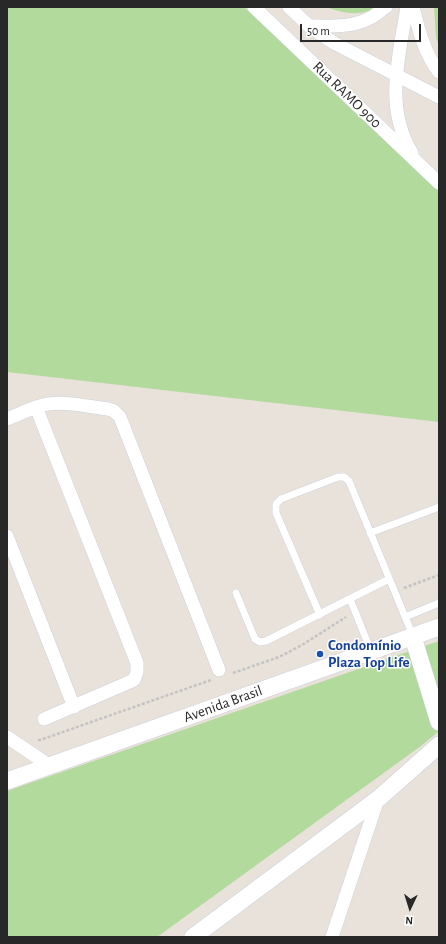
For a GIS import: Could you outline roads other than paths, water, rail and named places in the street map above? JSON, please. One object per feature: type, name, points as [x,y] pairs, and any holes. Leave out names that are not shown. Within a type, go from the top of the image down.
[{"type":"street","name":"Rua RAMO 900","points":[[254,7],[439,183]]},
{"type":"street","points":[[290,7],[309,26],[334,43],[439,97]]},
{"type":"street","points":[[309,26],[351,25],[370,18],[386,7]]},
{"type":"street","points":[[407,7],[395,74],[395,100],[407,144],[419,163]]},
{"type":"street","points":[[413,7],[426,47],[435,67],[439,72]]},
{"type":"street","points":[[7,420],[36,407],[49,404],[108,409],[114,411],[120,417],[219,670]]},
{"type":"street","points":[[36,407],[137,663],[138,672],[134,680],[44,719]]},
{"type":"street","points":[[7,536],[74,707]]},
{"type":"street","name":"Avenida Brasil","points":[[7,781],[439,627]]},
{"type":"street","points":[[413,637],[439,722]]},
{"type":"street","points":[[7,738],[50,766]]},
{"type":"street","points":[[193,937],[378,798],[439,745]]},
{"type":"street","points":[[332,937],[378,798]]},
{"type":"lane","points":[[320,614],[276,513],[276,504],[281,499],[338,477],[344,477],[350,481],[413,637]]},
{"type":"lane","points":[[370,533],[439,507]]},
{"type":"lane","points":[[236,593],[255,639],[260,642],[266,641],[389,579]]},
{"type":"lane","points":[[350,599],[371,652]]},
{"type":"lane","points":[[405,617],[439,603]]},
{"type":"place","name":"Condomínio Plaza Top Life","points":[[320,654]]}]
